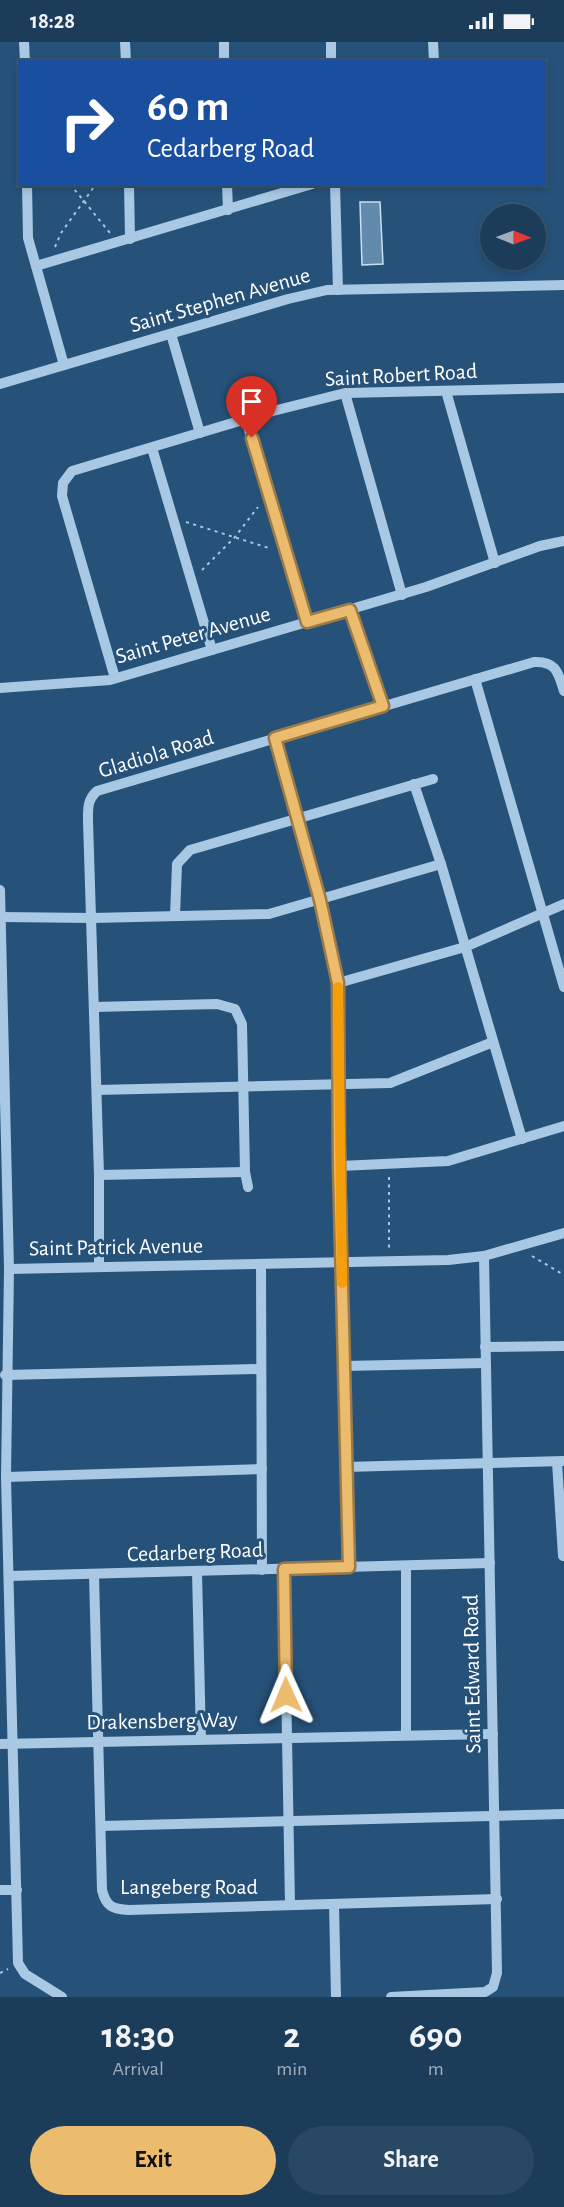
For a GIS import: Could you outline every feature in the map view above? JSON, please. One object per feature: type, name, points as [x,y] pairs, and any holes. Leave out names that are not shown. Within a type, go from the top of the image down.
[{"type":"street","points":[[24,42],[25,60]]},
{"type":"street","points":[[125,42],[126,60]]},
{"type":"street","points":[[224,42],[224,60]]},
{"type":"street","points":[[331,42],[332,60]]},
{"type":"street","points":[[433,42],[434,60]]},
{"type":"street","points":[[27,186],[28,238],[64,366]]},
{"type":"street","points":[[129,186],[130,239]]},
{"type":"street","points":[[227,186],[228,210]]},
{"type":"street","points":[[36,266],[306,186]]},
{"type":"street","points":[[335,186],[338,290]]},
{"type":"street","name":"Saint Stephen Avenue","points":[[0,384],[288,299],[338,290],[564,285]]},
{"type":"street","points":[[171,334],[200,433]]},
{"type":"street","name":"Saint Robert Road","points":[[116,678],[62,489],[66,476],[72,471],[345,393],[564,388]]},
{"type":"street","points":[[446,391],[495,563]]},
{"type":"street","points":[[345,393],[402,595]]},
{"type":"street","points":[[246,420],[307,622]]},
{"type":"street","points":[[152,448],[212,650]]},
{"type":"street","name":"Saint Peter Avenue","points":[[0,688],[16,684],[97,682],[116,678],[402,595],[564,541]]},
{"type":"street","points":[[350,610],[383,706]]},
{"type":"street","name":"Gladiola Road","points":[[99,1265],[97,1090],[88,822],[89,802],[92,795],[97,791],[383,706],[543,662],[556,667],[564,691]]},
{"type":"street","points":[[475,679],[564,987]]},
{"type":"street","points":[[275,738],[320,900],[338,983],[339,1166],[349,1567]]},
{"type":"street","points":[[175,916],[176,871],[184,854],[297,818],[433,779]]},
{"type":"street","points":[[414,784],[441,864],[522,1139]]},
{"type":"street","points":[[1,917],[92,918],[268,914],[441,864]]},
{"type":"street","name":"Saint Patrick Avenue","points":[[0,890],[3,1118],[9,1269],[99,1265],[389,1262],[483,1256],[564,1233]]},
{"type":"street","points":[[338,983],[465,947],[564,904]]},
{"type":"street","points":[[94,1007],[217,1004],[235,1009],[242,1024],[245,1172],[248,1186]]},
{"type":"street","points":[[97,1090],[338,1085],[400,1081],[493,1042]]},
{"type":"street","points":[[339,1166],[448,1161],[564,1126]]},
{"type":"street","points":[[99,1175],[245,1172]]},
{"type":"street","name":"Saint Edward Road","points":[[391,1997],[478,1993],[490,1990],[494,1984],[498,1966],[483,1256]]},
{"type":"street","points":[[261,1264],[262,1570]]},
{"type":"street","points":[[9,1269],[5,1375],[9,1576],[4,1595],[12,1744],[18,1964],[25,1974],[62,1997]]},
{"type":"street","points":[[485,1347],[564,1346]]},
{"type":"street","points":[[344,1366],[485,1363]]},
{"type":"street","points":[[5,1375],[261,1369]]},
{"type":"street","points":[[346,1467],[560,1462],[563,1556]]},
{"type":"street","points":[[6,1477],[262,1469]]},
{"type":"street","name":"Cedarberg Road","points":[[9,1576],[490,1563]]},
{"type":"street","points":[[406,1566],[406,1735]]},
{"type":"street","points":[[284,1569],[290,1905]]},
{"type":"street","points":[[197,1572],[201,1739]]},
{"type":"street","name":"Langeberg Road","points":[[94,1574],[102,1890],[104,1902],[109,1907],[129,1910],[496,1899]]},
{"type":"street","name":"Drakensberg Way","points":[[0,1744],[493,1734]]},
{"type":"street","points":[[100,1826],[564,1814]]},
{"type":"street","points":[[0,1890],[17,1890]]},
{"type":"street","points":[[334,1904],[336,1997]]},
{"type":"path","points":[[72,186],[117,242]]},
{"type":"path","points":[[48,263],[61,233],[95,186]]},
{"type":"path","points":[[191,580],[235,537],[269,494]]},
{"type":"path","points":[[174,521],[190,523],[286,552]]},
{"type":"path","points":[[389,1165],[389,1262]]},
{"type":"path","points":[[516,1247],[564,1275]]},
{"type":"building","points":[[360,202],[380,202],[383,264],[362,265]]},
{"type":"slow traffic","points":[[338,987],[342,1283]]},
{"type":"route","points":[[252,438],[307,622],[350,610],[383,706],[275,738],[320,900],[338,983],[339,1166],[349,1567],[284,1569],[286,1695]]}]
